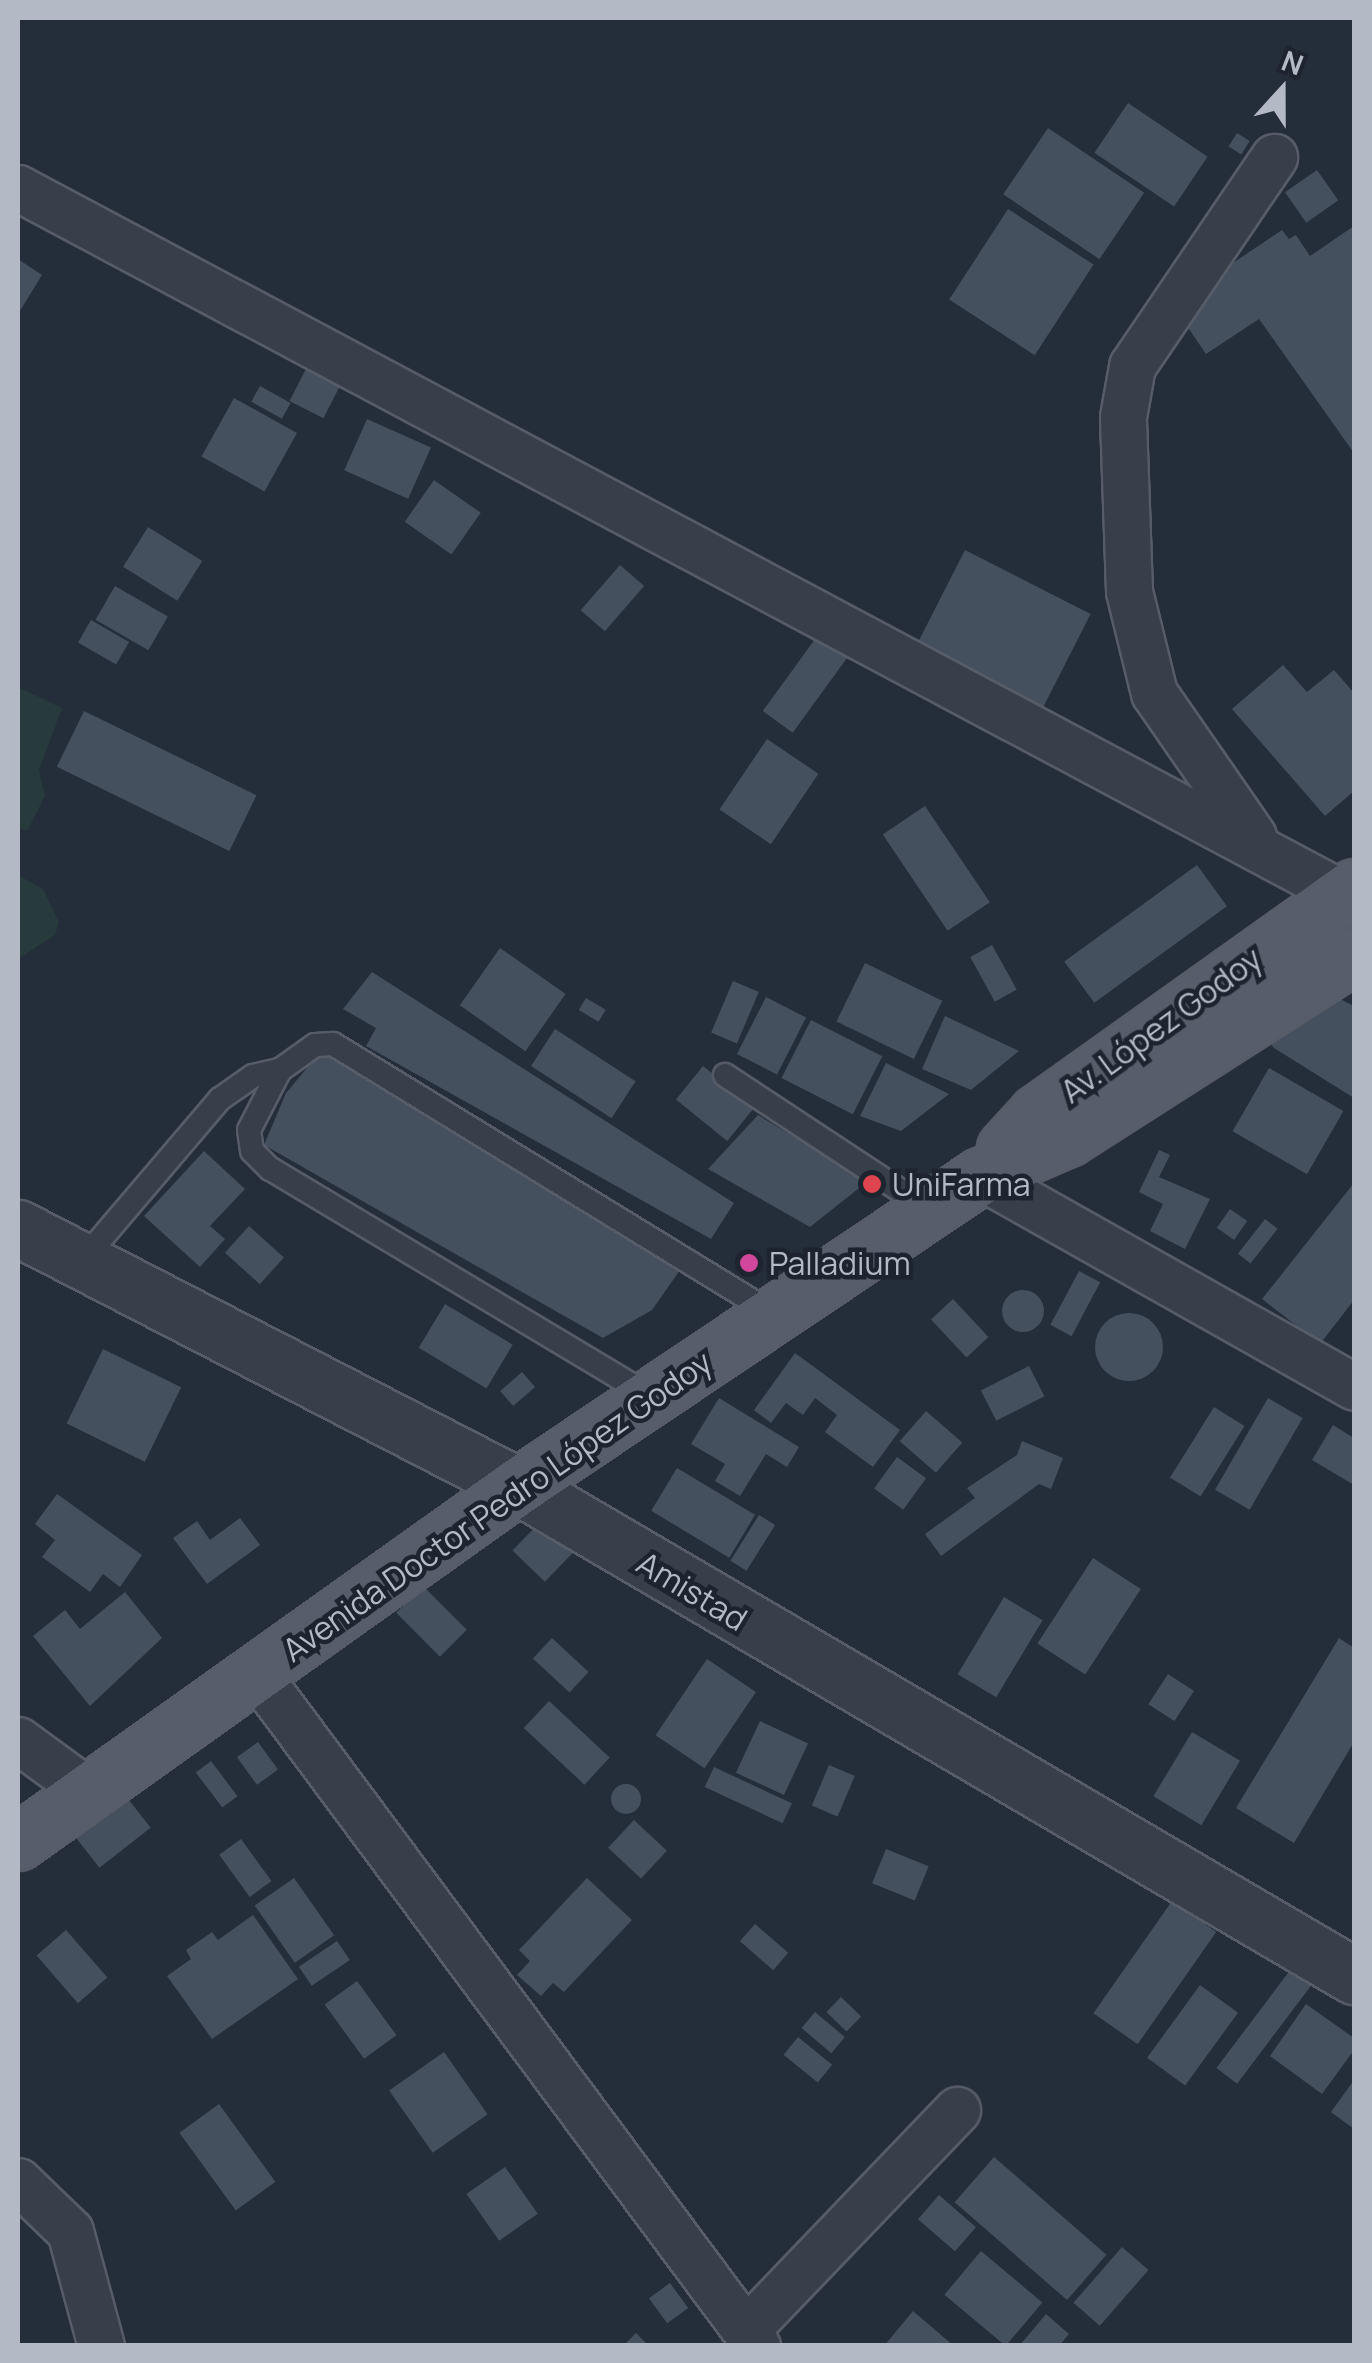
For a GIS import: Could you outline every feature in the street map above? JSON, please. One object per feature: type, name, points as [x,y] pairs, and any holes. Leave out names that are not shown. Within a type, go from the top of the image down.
[{"type":"main road","name":"Av. López Godoy","points":[[980,1176],[1037,1114],[1352,893]]},
{"type":"main road","points":[[980,1176],[1068,1138],[1354,954]]},
{"type":"main road","name":"Avenida Doctor Pedro López Godoy","points":[[18,1842],[518,1486],[980,1176]]},
{"type":"street","points":[[1265,850],[1230,809],[1154,692],[1129,591],[1123,417],[1132,366],[1274,157]]},
{"type":"street","points":[[18,188],[1352,893]]},
{"type":"street","points":[[980,1176],[1354,1387]]},
{"type":"street","name":"Amistad","points":[[18,1228],[518,1486],[1354,1976]]},
{"type":"street","points":[[256,1674],[751,2338],[957,2110]]},
{"type":"street","points":[[18,1740],[89,1792]]},
{"type":"street","points":[[18,2181],[70,2230],[101,2346]]},
{"type":"lane","points":[[82,1261],[220,1099],[253,1076],[280,1070],[315,1045],[333,1044],[775,1315]]},
{"type":"lane","points":[[280,1070],[249,1130],[252,1151],[270,1170],[652,1397]]},
{"type":"lane","points":[[725,1075],[930,1210]]},
{"type":"shaded area","points":[[18,687],[62,708],[39,770],[45,796],[27,831],[18,828]]},
{"type":"shaded area","points":[[18,875],[43,889],[59,922],[55,935],[18,959]]},
{"type":"building","points":[[1128,103],[1208,157],[1174,206],[1094,153]]},
{"type":"building","points":[[1048,128],[1144,193],[1099,259],[1003,194]]},
{"type":"building","points":[[1237,133],[1250,141],[1241,155],[1229,147]]},
{"type":"building","points":[[1317,170],[1338,200],[1306,223],[1285,192]]},
{"type":"building","points":[[1008,209],[1094,265],[1035,355],[949,300]]},
{"type":"building","points":[[1354,226],[1354,453],[1259,319],[1206,354],[1172,304],[1282,230],[1289,239],[1296,235],[1310,256]]},
{"type":"building","points":[[18,259],[42,275],[18,314]]},
{"type":"building","points":[[310,361],[344,378],[323,418],[290,401]]},
{"type":"building","points":[[260,386],[291,403],[282,419],[251,402]]},
{"type":"building","points":[[234,398],[297,433],[264,492],[202,457]]},
{"type":"building","points":[[367,419],[431,447],[408,499],[344,470]]},
{"type":"building","points":[[434,480],[481,513],[451,554],[405,522]]},
{"type":"building","points":[[148,527],[202,561],[177,601],[123,567]]},
{"type":"building","points":[[965,550],[1091,614],[1043,708],[917,644]]},
{"type":"building","points":[[620,565],[644,586],[605,631],[581,610]]},
{"type":"building","points":[[115,586],[168,616],[148,650],[95,620]]},
{"type":"building","points":[[91,620],[129,642],[116,665],[78,643]]},
{"type":"building","points":[[818,635],[848,657],[793,733],[763,711]]},
{"type":"building","points":[[1283,665],[1307,692],[1334,670],[1354,693],[1354,791],[1325,816],[1232,709]]},
{"type":"building","points":[[84,711],[257,795],[229,851],[57,767]]},
{"type":"building","points":[[767,739],[818,774],[771,844],[719,809]]},
{"type":"building","points":[[925,806],[990,902],[948,931],[883,835]]},
{"type":"building","points":[[1197,865],[1227,906],[1094,1003],[1064,961]]},
{"type":"building","points":[[992,945],[1017,990],[995,1002],[970,957]]},
{"type":"building","points":[[500,948],[566,994],[525,1051],[460,1005]]},
{"type":"building","points":[[865,963],[942,1001],[914,1059],[837,1021]]},
{"type":"building","points":[[372,972],[734,1203],[711,1239],[366,1046],[376,1028],[343,1009]]},
{"type":"building","points":[[733,981],[759,992],[737,1043],[711,1033]]},
{"type":"building","points":[[766,997],[806,1017],[777,1074],[737,1054]]},
{"type":"building","points":[[586,998],[606,1010],[599,1022],[579,1010]]},
{"type":"building","points":[[1338,998],[1354,1006],[1354,1098],[1274,1048],[1261,1032]]},
{"type":"building","points":[[945,1016],[1019,1051],[971,1090],[922,1069]]},
{"type":"building","points":[[811,1020],[882,1056],[853,1114],[781,1078]]},
{"type":"building","points":[[555,1029],[636,1081],[612,1118],[531,1066]]},
{"type":"building","points":[[322,1050],[685,1263],[652,1310],[603,1338],[264,1145],[286,1093]]},
{"type":"building","points":[[886,1063],[949,1094],[901,1131],[860,1116]]},
{"type":"building","points":[[703,1066],[754,1108],[727,1141],[676,1099]]},
{"type":"building","points":[[1269,1068],[1343,1111],[1307,1174],[1232,1131]]},
{"type":"building","points":[[758,1115],[868,1181],[810,1227],[708,1169]]},
{"type":"building","points":[[1159,1150],[1170,1155],[1159,1177],[1210,1199],[1185,1249],[1150,1231],[1163,1204],[1139,1192]]},
{"type":"building","points":[[204,1151],[245,1189],[210,1226],[225,1239],[200,1267],[144,1216]]},
{"type":"building","points":[[1354,1183],[1354,1300],[1320,1344],[1262,1299]]},
{"type":"building","points":[[1230,1209],[1247,1221],[1234,1240],[1217,1228]]},
{"type":"building","points":[[1265,1219],[1278,1229],[1251,1264],[1238,1254]]},
{"type":"building","points":[[249,1226],[284,1257],[260,1284],[225,1253]]},
{"type":"building","points":[[1079,1271],[1100,1282],[1072,1336],[1050,1325]]},
{"type":"building","points":[[1023,1290],[1038,1296],[1044,1311],[1038,1326],[1023,1332],[1008,1326],[1002,1311],[1008,1296]]},
{"type":"building","points":[[953,1299],[988,1337],[967,1357],[931,1319]]},
{"type":"building","points":[[445,1304],[513,1345],[486,1388],[419,1348]]},
{"type":"building","points":[[1129,1313],[1142,1315],[1153,1323],[1161,1334],[1161,1360],[1153,1371],[1142,1379],[1129,1381],[1116,1379],[1105,1371],[1097,1360],[1095,1347],[1097,1334],[1105,1323],[1116,1315]]},
{"type":"building","points":[[103,1349],[181,1387],[145,1462],[67,1424]]},
{"type":"building","points":[[795,1353],[900,1430],[873,1467],[825,1432],[837,1415],[815,1398],[803,1415],[786,1403],[771,1423],[754,1410]]},
{"type":"building","points":[[1029,1366],[1044,1396],[996,1421],[981,1391]]},
{"type":"building","points":[[522,1372],[535,1387],[513,1406],[500,1391]]},
{"type":"building","points":[[719,1398],[799,1447],[787,1467],[766,1454],[740,1496],[715,1481],[725,1464],[691,1444]]},
{"type":"building","points":[[1268,1398],[1303,1418],[1250,1510],[1215,1490]]},
{"type":"building","points":[[1214,1407],[1245,1426],[1201,1496],[1170,1477]]},
{"type":"building","points":[[926,1411],[962,1442],[936,1473],[900,1441]]},
{"type":"building","points":[[1333,1425],[1354,1438],[1354,1485],[1312,1460]]},
{"type":"building","points":[[1022,1441],[1063,1458],[1051,1489],[1039,1484],[941,1556],[925,1534],[975,1498],[967,1488],[1017,1455]]},
{"type":"building","points":[[897,1457],[926,1478],[903,1510],[874,1489]]},
{"type":"building","points":[[677,1468],[755,1515],[729,1558],[651,1511]]},
{"type":"building","points":[[57,1494],[142,1555],[120,1587],[103,1574],[90,1592],[42,1557],[55,1540],[35,1524]]},
{"type":"building","points":[[759,1515],[775,1525],[746,1571],[730,1561]]},
{"type":"building","points":[[240,1518],[260,1545],[207,1584],[173,1538],[197,1521],[210,1540]]},
{"type":"building","points":[[541,1521],[573,1552],[545,1582],[513,1550]]},
{"type":"building","points":[[1093,1558],[1141,1589],[1085,1675],[1037,1644]]},
{"type":"building","points":[[423,1586],[467,1630],[440,1657],[396,1613]]},
{"type":"building","points":[[125,1592],[162,1638],[90,1706],[33,1636],[65,1610],[80,1629]]},
{"type":"building","points":[[1004,1597],[1043,1620],[996,1697],[958,1674]]},
{"type":"building","points":[[552,1638],[589,1672],[569,1693],[533,1658]]},
{"type":"building","points":[[1339,1638],[1354,1648],[1354,1742],[1294,1843],[1236,1808]]},
{"type":"building","points":[[707,1659],[756,1692],[704,1768],[656,1735]]},
{"type":"building","points":[[1168,1674],[1194,1691],[1174,1721],[1148,1704]]},
{"type":"building","points":[[549,1701],[610,1758],[584,1785],[524,1728]]},
{"type":"building","points":[[760,1721],[808,1743],[784,1795],[736,1773]]},
{"type":"building","points":[[1192,1732],[1240,1761],[1201,1825],[1153,1796]]},
{"type":"building","points":[[258,1742],[278,1770],[257,1785],[237,1757]]},
{"type":"building","points":[[211,1761],[237,1796],[222,1808],[196,1772]]},
{"type":"building","points":[[829,1765],[855,1776],[838,1816],[812,1806]]},
{"type":"building","points":[[714,1767],[792,1803],[783,1823],[705,1787]]},
{"type":"building","points":[[626,1784],[637,1788],[641,1799],[637,1810],[626,1814],[615,1810],[611,1799],[615,1788]]},
{"type":"building","points":[[118,1786],[151,1828],[99,1868],[67,1826]]},
{"type":"building","points":[[634,1820],[667,1851],[641,1878],[608,1848]]},
{"type":"building","points":[[241,1839],[272,1881],[250,1897],[219,1855]]},
{"type":"building","points":[[886,1849],[929,1866],[915,1901],[872,1883]]},
{"type":"building","points":[[294,1878],[334,1935],[295,1963],[255,1906]]},
{"type":"building","points":[[587,1878],[632,1920],[564,1992],[553,1983],[541,1996],[517,1975],[530,1961],[519,1950]]},
{"type":"building","points":[[1172,1901],[1216,1932],[1138,2044],[1093,2013]]},
{"type":"building","points":[[253,1915],[298,1979],[212,2039],[167,1976],[191,1959],[186,1950],[212,1932],[218,1940]]},
{"type":"building","points":[[755,1924],[788,1953],[773,1970],[740,1941]]},
{"type":"building","points":[[66,1930],[107,1978],[78,2003],[37,1956]]},
{"type":"building","points":[[337,1941],[350,1960],[312,1986],[299,1967]]},
{"type":"building","points":[[1294,1965],[1315,1981],[1237,2084],[1216,2068]]},
{"type":"building","points":[[357,1981],[396,2035],[364,2059],[325,2005]]},
{"type":"building","points":[[1200,1985],[1238,2013],[1185,2085],[1147,2058]]},
{"type":"building","points":[[841,1997],[861,2016],[847,2032],[826,2012]]},
{"type":"building","points":[[1306,2004],[1354,2038],[1354,2050],[1322,2094],[1270,2056]]},
{"type":"building","points":[[815,2012],[845,2037],[831,2053],[802,2028]]},
{"type":"building","points":[[798,2037],[832,2065],[818,2083],[784,2055]]},
{"type":"building","points":[[444,2052],[488,2114],[433,2153],[389,2090]]},
{"type":"building","points":[[1354,2080],[1354,2129],[1331,2112]]},
{"type":"building","points":[[219,2104],[275,2182],[236,2210],[179,2133]]},
{"type":"building","points":[[994,2157],[1106,2255],[1067,2300],[955,2202]]},
{"type":"building","points":[[505,2167],[538,2214],[499,2241],[466,2194]]},
{"type":"building","points":[[939,2195],[976,2227],[955,2251],[918,2219]]},
{"type":"building","points":[[1122,2247],[1148,2270],[1100,2326],[1073,2303]]},
{"type":"building","points":[[981,2251],[1042,2302],[1006,2346],[944,2295]]},
{"type":"building","points":[[670,2283],[688,2308],[667,2323],[649,2298]]},
{"type":"building","points":[[913,2311],[954,2346],[884,2346]]},
{"type":"building","points":[[1046,2314],[1069,2334],[1059,2346],[1019,2346]]},
{"type":"building","points":[[636,2333],[649,2346],[623,2346]]},
{"type":"place","name":"UniFarma","points":[[872,1184]]},
{"type":"place","name":"Palladium","points":[[749,1263]]}]
